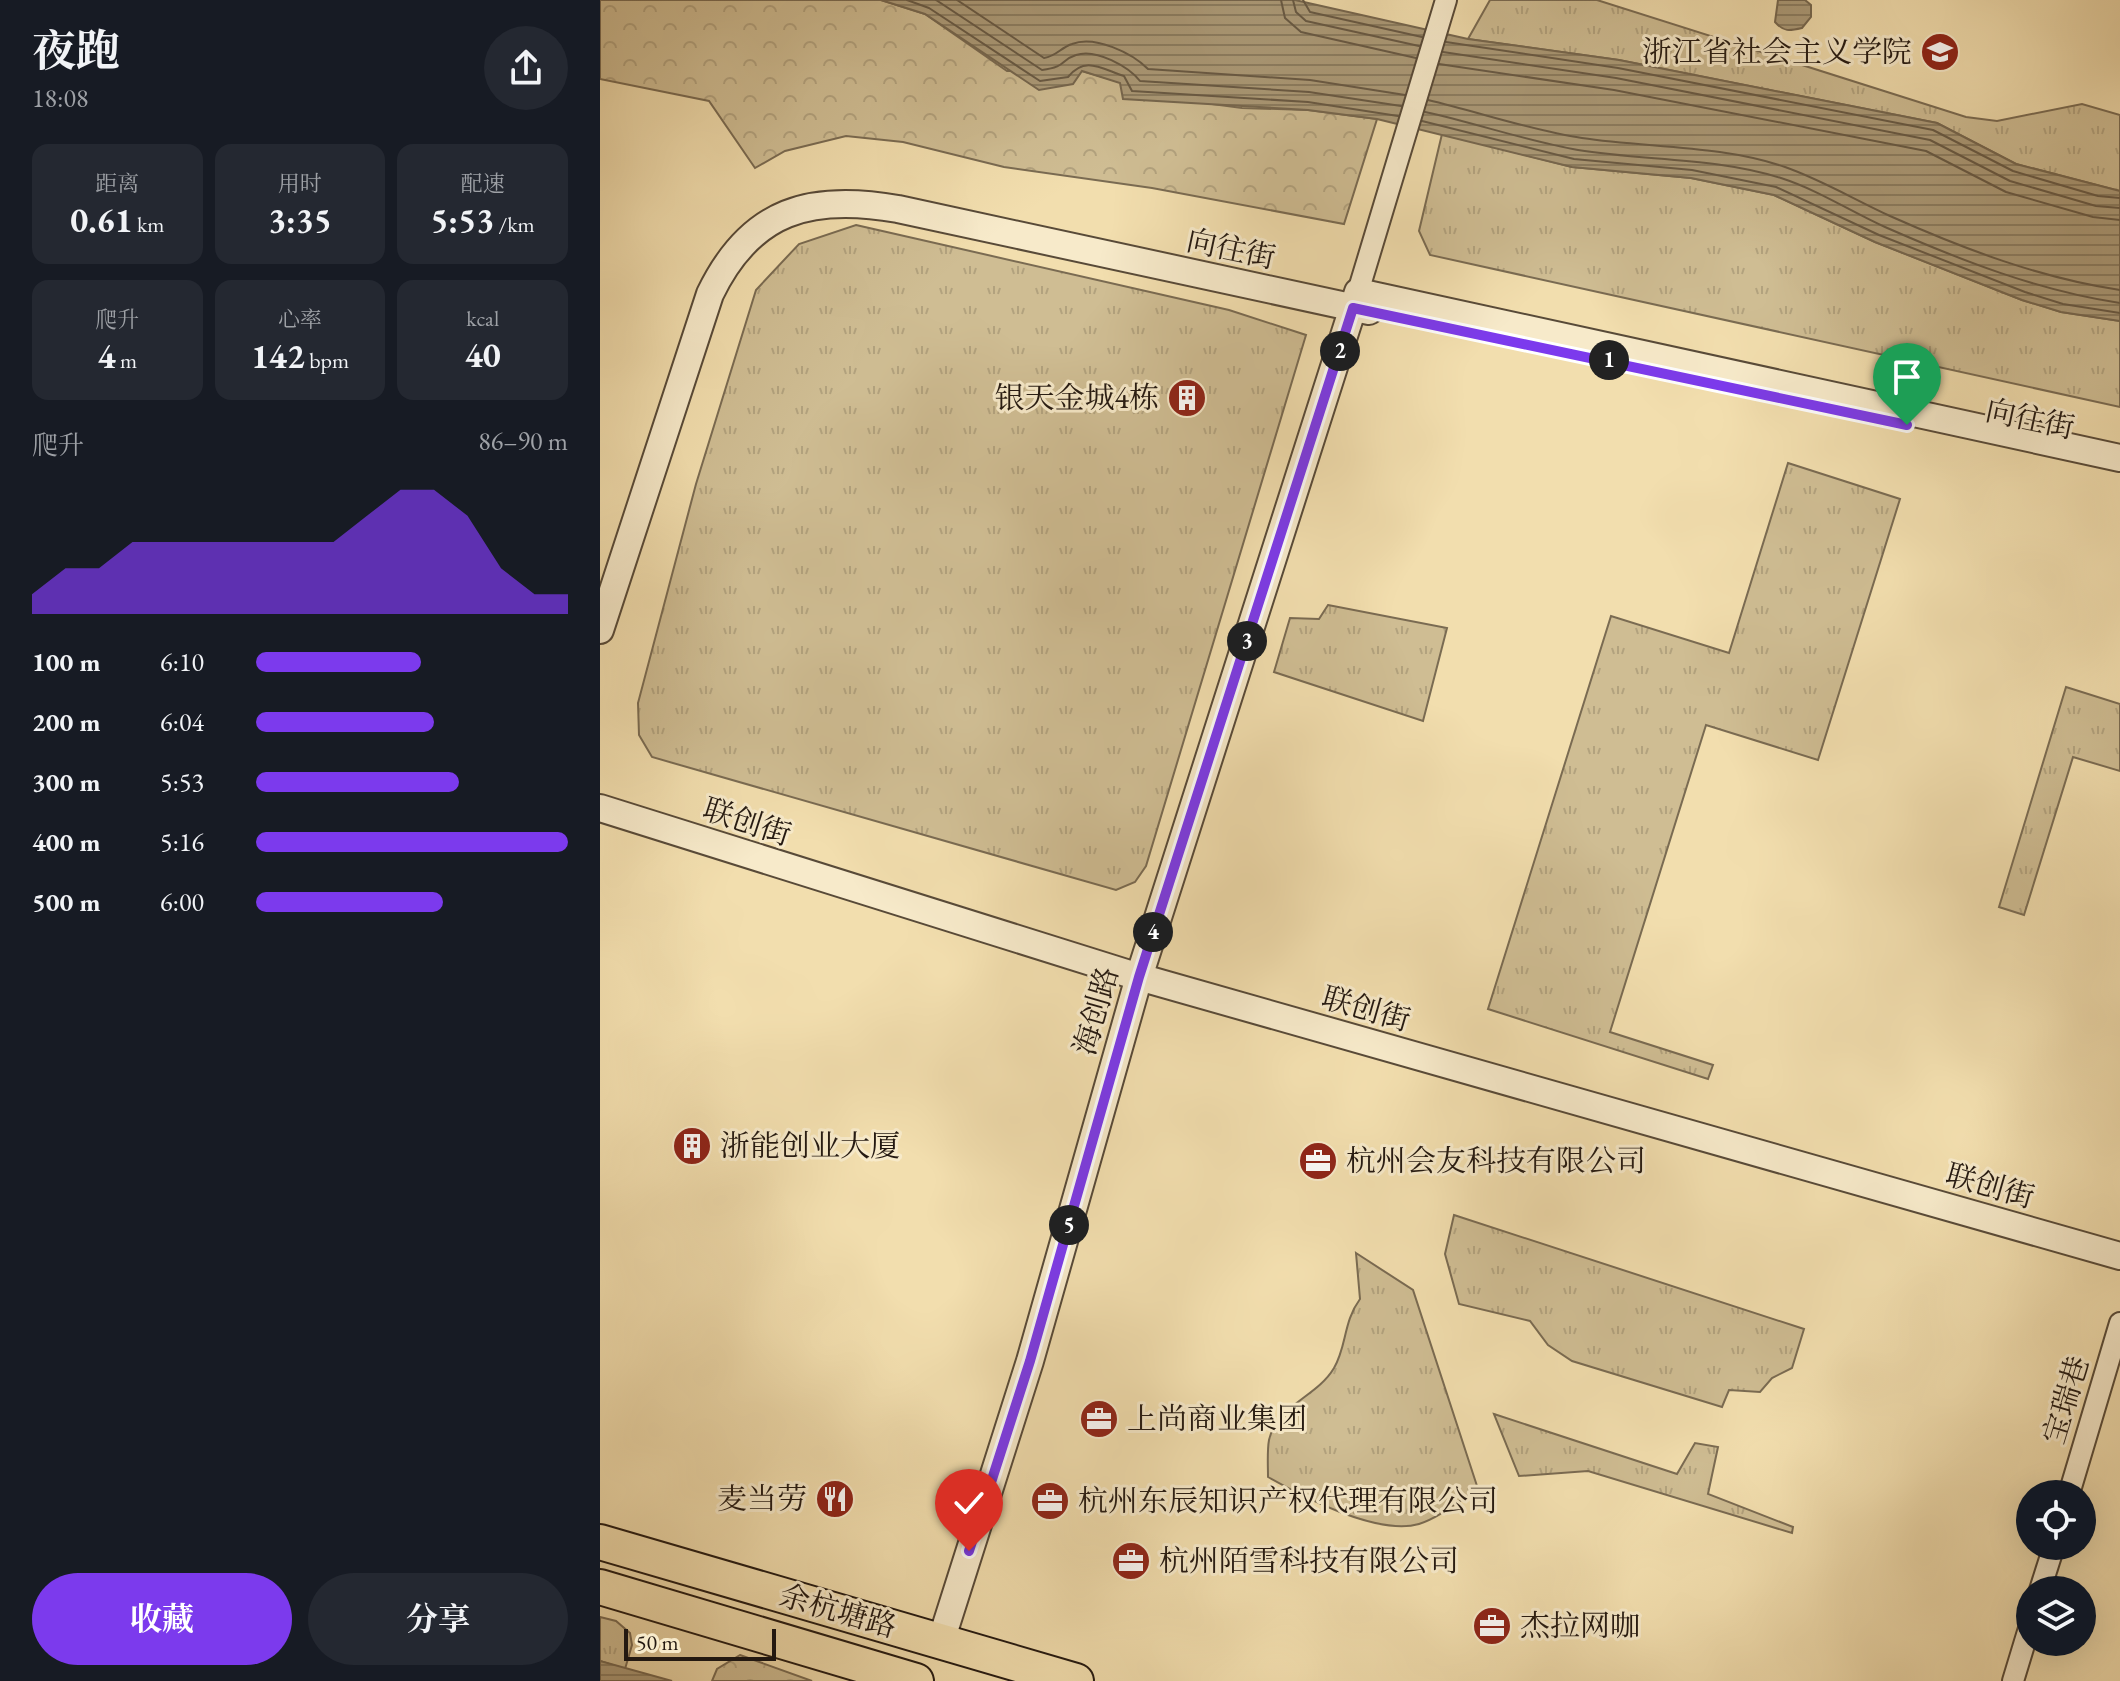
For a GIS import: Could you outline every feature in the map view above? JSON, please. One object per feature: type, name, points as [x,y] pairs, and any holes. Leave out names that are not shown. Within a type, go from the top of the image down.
[{"type":"main road","name":"余杭塘路","points":[[600,1542],[1076,1681]]},
{"type":"main road","name":"余杭塘路","points":[[600,1587],[916,1681]]},
{"type":"street","name":"海创路","points":[[941,1641],[1030,1361],[1139,977],[1356,300],[1446,0]]},
{"type":"street","name":"向往街","points":[[600,630],[684,368],[719,275],[751,237],[774,220],[801,207],[832,201],[898,209],[1356,300],[2120,458]]},
{"type":"street","name":"向往街","points":[[1356,300],[2120,472]]},
{"type":"street","name":"联创街","points":[[600,808],[1139,977],[2120,1256]]},
{"type":"street","name":"宝瑞巷","points":[[2073,1480],[2120,1323]]},
{"type":"street","points":[[2013,1681],[2021,1656]]},
{"type":"green space","points":[[600,0],[881,0],[925,14],[1007,71],[1082,71],[1182,100],[1377,119],[1344,224],[1152,188],[1004,167],[903,142],[846,136],[785,151],[755,168],[709,101],[600,79]]},
{"type":"green space","points":[[1490,0],[1597,0],[1966,117],[1997,121],[2082,104],[2120,115],[2120,191],[2016,164],[1937,123],[1619,60],[1468,39]]},
{"type":"green space","points":[[1442,134],[1572,167],[1691,178],[1774,195],[1875,242],[2022,300],[2061,312],[2120,321],[2120,407],[1430,255],[1419,231]]},
{"type":"green space","points":[[856,225],[1229,310],[1306,335],[1146,866],[1135,882],[1116,890],[652,757],[639,735],[638,703],[696,484],[756,290],[799,244]]},
{"type":"green space","points":[[1788,463],[1900,499],[1818,760],[1706,725],[1610,1032],[1713,1065],[1708,1079],[1488,1009],[1611,616],[1729,653]]},
{"type":"green space","points":[[1328,605],[1447,628],[1423,721],[1274,672],[1290,618],[1319,619]]},
{"type":"green space","points":[[2066,687],[2120,704],[2120,771],[2073,757],[2024,915],[1999,907]]},
{"type":"green space","points":[[1454,1215],[1804,1329],[1792,1368],[1772,1378],[1760,1392],[1729,1390],[1722,1407],[1572,1361],[1548,1345],[1530,1321],[1459,1304],[1445,1254]]},
{"type":"green space","points":[[1356,1253],[1413,1290],[1478,1489],[1419,1524],[1383,1525],[1362,1520],[1320,1504],[1268,1477],[1268,1444],[1273,1428],[1289,1409],[1327,1378],[1338,1360],[1351,1316],[1360,1299]]},
{"type":"green space","points":[[1494,1414],[1677,1474],[1695,1443],[1718,1447],[1708,1494],[1793,1527],[1792,1533],[1588,1471],[1519,1476]]},
{"type":"green space","points":[[600,1617],[616,1621],[630,1633],[632,1645],[625,1669],[600,1661]]},
{"type":"green space","points":[[740,1655],[812,1681],[712,1681],[717,1669]]},
{"type":"water","points":[[881,0],[1295,0],[1468,39],[1619,60],[1937,123],[2016,164],[2120,191],[2120,321],[2061,312],[2022,300],[1875,242],[1774,195],[1691,178],[1572,167],[1377,119],[1308,110],[1123,99],[1120,83],[1082,71],[1073,84],[1039,90],[925,14]]},
{"type":"water","points":[[1778,0],[1805,0],[1811,5],[1811,17],[1802,28],[1784,29],[1775,22]]},
{"type":"water","points":[[600,1661],[672,1681],[600,1681]]},
{"type":"place","name":"浙江省社会主义学院","points":[[1940,52]]},
{"type":"place","name":"银天金城4栋","points":[[1187,398]]},
{"type":"place","name":"浙能创业大厦","points":[[692,1146]]},
{"type":"place","name":"杭州会友科技有限公司","points":[[1318,1161]]},
{"type":"place","name":"上尚商业集团","points":[[1099,1419]]},
{"type":"place","name":"麦当劳","points":[[835,1499]]},
{"type":"place","name":"杭州东辰知识产权代理有限公司","points":[[1050,1501]]},
{"type":"place","name":"杭州陌雪科技有限公司","points":[[1131,1561]]},
{"type":"place","name":"杰拉网咖","points":[[1492,1626]]},
{"type":"route","points":[[969,1551],[1030,1361],[1139,977],[1353,308],[1907,425]]}]
